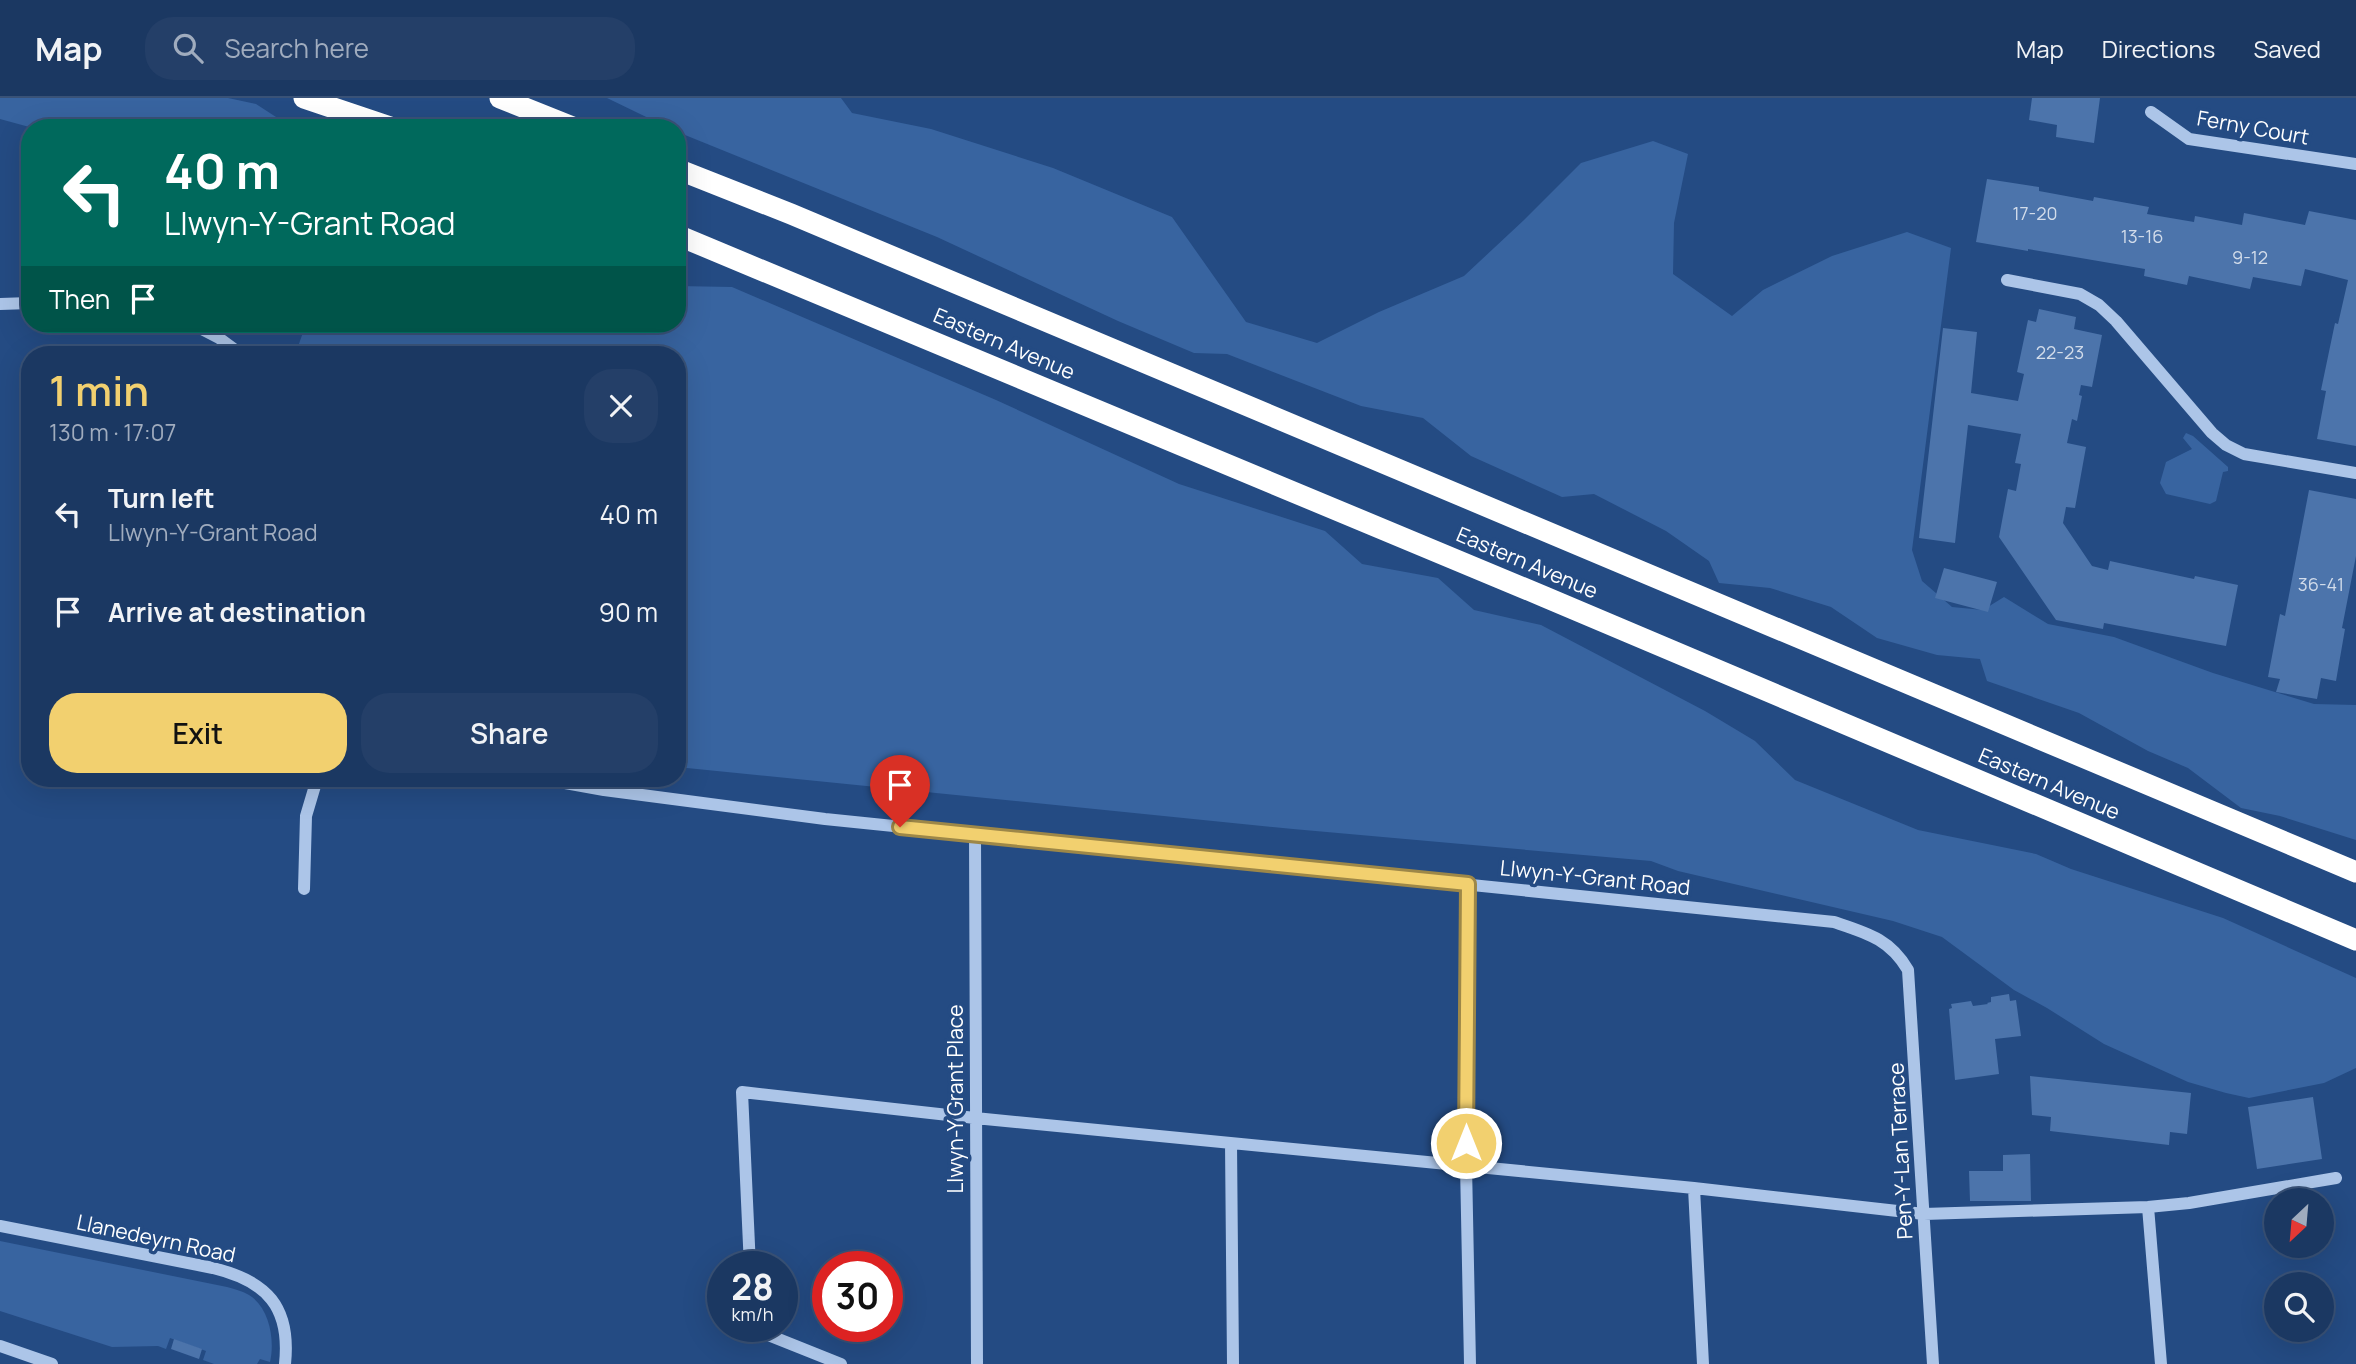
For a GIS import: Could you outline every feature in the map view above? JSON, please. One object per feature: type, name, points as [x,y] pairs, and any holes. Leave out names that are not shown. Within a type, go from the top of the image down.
[{"type":"highway","points":[[304,98],[366,119]]},
{"type":"highway","points":[[500,98],[552,119]]},
{"type":"highway","name":"Eastern Avenue","points":[[686,173],[816,224],[2356,872]]},
{"type":"highway","name":"Eastern Avenue","points":[[686,239],[1378,527],[2356,940]]},
{"type":"street","name":"Ferny Court","points":[[2151,112],[2189,139],[2356,164]]},
{"type":"street","points":[[2007,280],[2080,294],[2099,305],[2116,321],[2212,433],[2226,445],[2244,454],[2356,473]]},
{"type":"street","points":[[0,304],[21,303]]},
{"type":"street","points":[[209,333],[230,346]]},
{"type":"street","points":[[303,889],[306,817],[315,787]]},
{"type":"street","name":"Llwyn-Y-Grant Road","points":[[587,787],[798,816],[1834,922],[1870,934],[1888,944]]},
{"type":"street","name":"Llwyn-Y Grant Place","points":[[975,835],[977,1364]]},
{"type":"street","points":[[1468,884],[1466,1165],[1470,1364]]},
{"type":"street","name":"Pen-Y-Lan Terrace","points":[[1888,944],[1909,970],[1933,1364]]},
{"type":"street","points":[[749,1251],[742,1092],[975,1118],[1694,1188],[1924,1214],[2148,1207],[2189,1203],[2336,1178]]},
{"type":"street","points":[[1231,1143],[1233,1364]]},
{"type":"street","points":[[1694,1188],[1703,1364]]},
{"type":"street","points":[[2148,1207],[2161,1364]]},
{"type":"street","name":"Llanedeyrn Road","points":[[0,1226],[213,1268],[251,1281],[267,1294],[278,1310],[284,1326],[285,1364]]},
{"type":"street","points":[[786,1342],[841,1364]]},
{"type":"street","points":[[0,1346],[52,1364]]},
{"type":"shaded area","points":[[0,98],[228,98],[256,104],[279,119],[21,119],[21,125],[0,119]]},
{"type":"shaded area","points":[[607,98],[841,98],[852,113],[931,129],[1053,168],[1172,217],[1246,322],[1317,343],[1379,312],[1464,276],[1581,163],[1653,141],[1688,154],[1674,223],[1673,274],[1732,316],[1763,290],[1832,256],[1907,232],[1951,248],[1912,550],[1922,581],[1952,607],[1983,610],[2004,597],[2048,624],[2114,637],[2213,673],[2314,704],[2356,705],[2356,840],[2280,816],[2241,808],[2188,768],[2148,751],[2079,713],[1987,681],[1980,659],[1937,655],[1877,638],[1831,607],[1770,588],[1719,583],[1709,561],[1666,531],[1594,494],[1562,497],[1471,456],[1423,418],[1361,406],[1227,354],[1194,353],[937,237],[686,136],[686,119],[650,119]]},
{"type":"shaded area","points":[[686,286],[732,287],[996,400],[1179,484],[1325,531],[1362,564],[1438,578],[1474,610],[1541,625],[1705,711],[1755,741],[1795,780],[1918,830],[2036,854],[2071,869],[2223,918],[2356,978],[2356,1068],[2324,1083],[2249,1098],[2188,1082],[2104,1044],[2014,990],[1942,937],[1893,921],[1678,871],[1651,861],[1293,829],[686,768],[686,346],[298,346],[303,333],[686,333]]},
{"type":"shaded area","points":[[2186,433],[2228,467],[2228,471],[2223,472],[2216,501],[2210,504],[2166,494],[2160,483],[2166,462],[2192,449],[2183,438]]},
{"type":"shaded area","points":[[0,1241],[244,1292],[256,1301],[266,1316],[272,1344],[270,1362],[260,1359],[257,1364],[214,1364],[203,1360],[206,1351],[170,1338],[166,1349],[158,1346],[112,1347],[0,1311]]},
{"type":"building","points":[[2032,98],[2100,98],[2094,143],[2056,137],[2057,125],[2029,120]]},
{"type":"building","points":[[1987,179],[2039,187],[2039,191],[2093,201],[2094,197],[2149,207],[2147,214],[2194,222],[2195,216],[2242,225],[2244,213],[2305,225],[2309,211],[2356,220],[2356,446],[2317,439],[2326,391],[2321,390],[2335,323],[2338,324],[2348,280],[2305,269],[2301,286],[2253,277],[2250,289],[2189,276],[2187,285],[2144,276],[2145,269],[1976,242]]},
{"type":"building","points":[[2039,309],[2076,317],[2074,329],[2102,335],[2092,387],[2081,385],[2079,395],[2082,396],[2077,421],[2072,419],[2067,443],[2086,447],[2075,508],[2066,507],[2063,523],[2092,566],[2108,570],[2110,561],[2194,579],[2195,576],[2238,585],[2226,646],[2104,623],[2103,629],[2056,620],[1999,537],[2008,489],[2016,491],[2021,464],[2015,463],[2021,434],[1968,425],[1955,543],[1919,538],[1943,328],[1977,332],[1971,393],[2018,401],[2024,374],[2017,372],[2028,320],[2036,322]]},
{"type":"building","points":[[2309,490],[2356,499],[2356,556],[2342,628],[2345,629],[2336,681],[2321,678],[2317,699],[2276,692],[2280,679],[2268,677],[2280,614],[2285,616]]},
{"type":"building","points":[[1944,568],[1997,582],[1988,612],[1935,598]]},
{"type":"building","points":[[2009,994],[2010,1001],[2016,1000],[2021,1036],[1995,1039],[1999,1074],[1955,1080],[1949,1009],[1952,1008],[1951,1004],[1971,1001],[1973,1006],[1988,1004],[1991,997]]},
{"type":"building","points":[[2030,1076],[2191,1093],[2187,1134],[2170,1132],[2169,1145],[2050,1131],[2051,1117],[2032,1115]]},
{"type":"building","points":[[2313,1097],[2322,1159],[2257,1169],[2248,1107]]},
{"type":"building","points":[[2030,1154],[2031,1201],[1970,1201],[1969,1171],[2003,1171],[2003,1155]]},
{"type":"building","points":[[174,1339],[202,1349],[199,1359],[171,1349]]},
{"type":"route","points":[[900,827],[1468,884],[1466,1143]]}]
